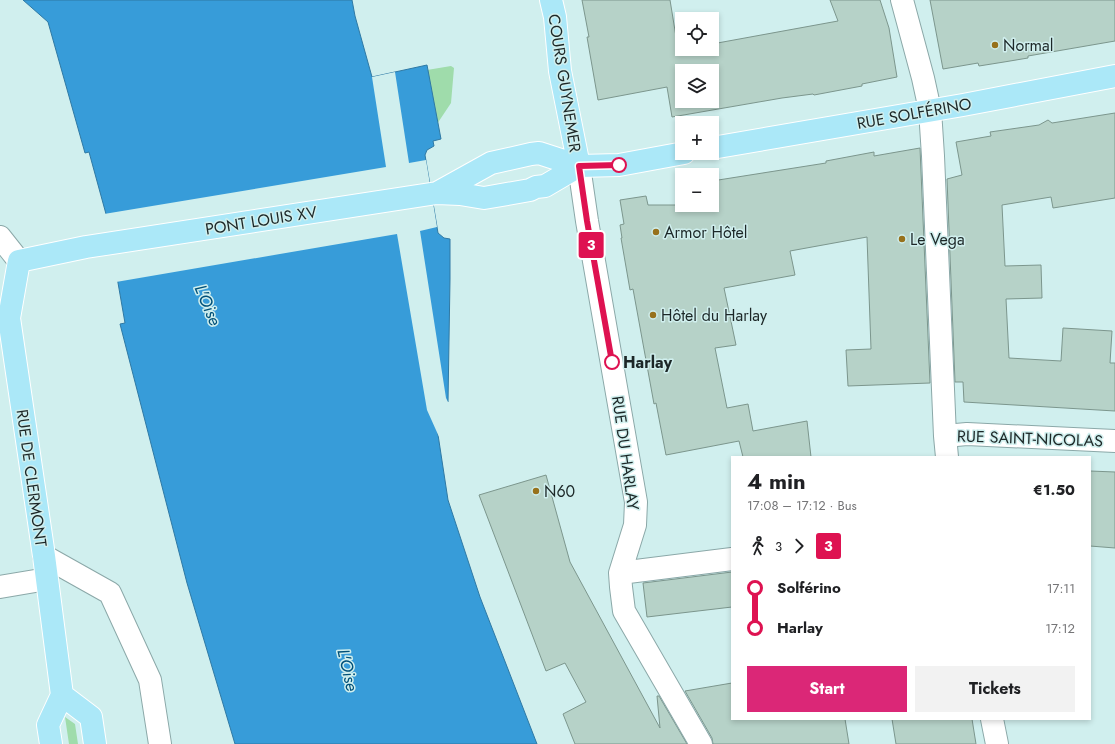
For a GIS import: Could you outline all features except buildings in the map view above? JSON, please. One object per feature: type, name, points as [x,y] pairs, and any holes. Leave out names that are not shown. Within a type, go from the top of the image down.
[{"type":"main road","name":"COURS GUYNEMER","points":[[551,0],[555,17],[560,71],[579,166]]},
{"type":"main road","name":"RUE SOLFÉRINO","points":[[719,147],[1115,76]]},
{"type":"main road","points":[[437,193],[491,163],[531,154],[539,153],[579,166],[619,165],[675,155]]},
{"type":"main road","points":[[437,193],[460,194],[484,198],[530,190],[536,186],[544,186],[579,166]]},
{"type":"main road","name":"PONT LOUIS XV","points":[[19,261],[86,247],[437,193]]},
{"type":"main road","name":"RUE DE CLERMONT","points":[[19,261],[4,319],[44,556],[62,695]]},
{"type":"main road","points":[[51,744],[48,725],[62,695],[91,717],[95,744]]},
{"type":"street","points":[[902,0],[930,110],[946,446]]},
{"type":"street","name":"RUE DU HARLAY","points":[[579,166],[587,221],[636,502],[635,525],[620,573],[624,612],[702,744]]},
{"type":"street","points":[[0,237],[19,261]]},
{"type":"street","name":"RUE SAINT-NICOLAS","points":[[946,446],[967,434],[1115,441]]},
{"type":"street","points":[[44,556],[110,593],[150,680],[160,744]]},
{"type":"street","points":[[620,573],[731,559]]},
{"type":"street","points":[[0,587],[47,579]]},
{"type":"street","points":[[992,720],[997,744]]},
{"type":"green space","points":[[451,66],[454,68],[451,103],[437,124],[427,70]]},
{"type":"green space","points":[[65,717],[75,724],[78,744],[69,744]]},
{"type":"water","name":"L'Oise","points":[[23,0],[352,0],[372,77],[427,65],[441,139],[433,141],[434,146],[427,150],[425,155],[438,233],[444,238],[450,239],[448,402],[441,404],[435,415],[448,500],[480,597],[537,744],[235,744],[187,583],[120,324],[125,323],[106,214],[89,152],[85,153],[48,22]]},
{"type":"pier","points":[[395,72],[409,163],[426,160],[437,227],[420,231],[446,398],[449,404],[442,405],[437,415],[440,439],[427,410],[397,234],[116,282],[104,214],[386,167],[372,77]]},
{"type":"bus line","name":"3","points":[[612,362],[587,221],[579,166],[619,165]]},
{"type":"place","name":"Normal","points":[[995,45]]},
{"type":"place","name":"Armor Hôtel","points":[[656,232]]},
{"type":"place","name":"Le Vega","points":[[902,239]]},
{"type":"place","name":"Hôtel du Harlay","points":[[653,315]]},
{"type":"place","name":"Harlay","points":[[612,362]]},
{"type":"place","name":"N60","points":[[536,491]]}]
